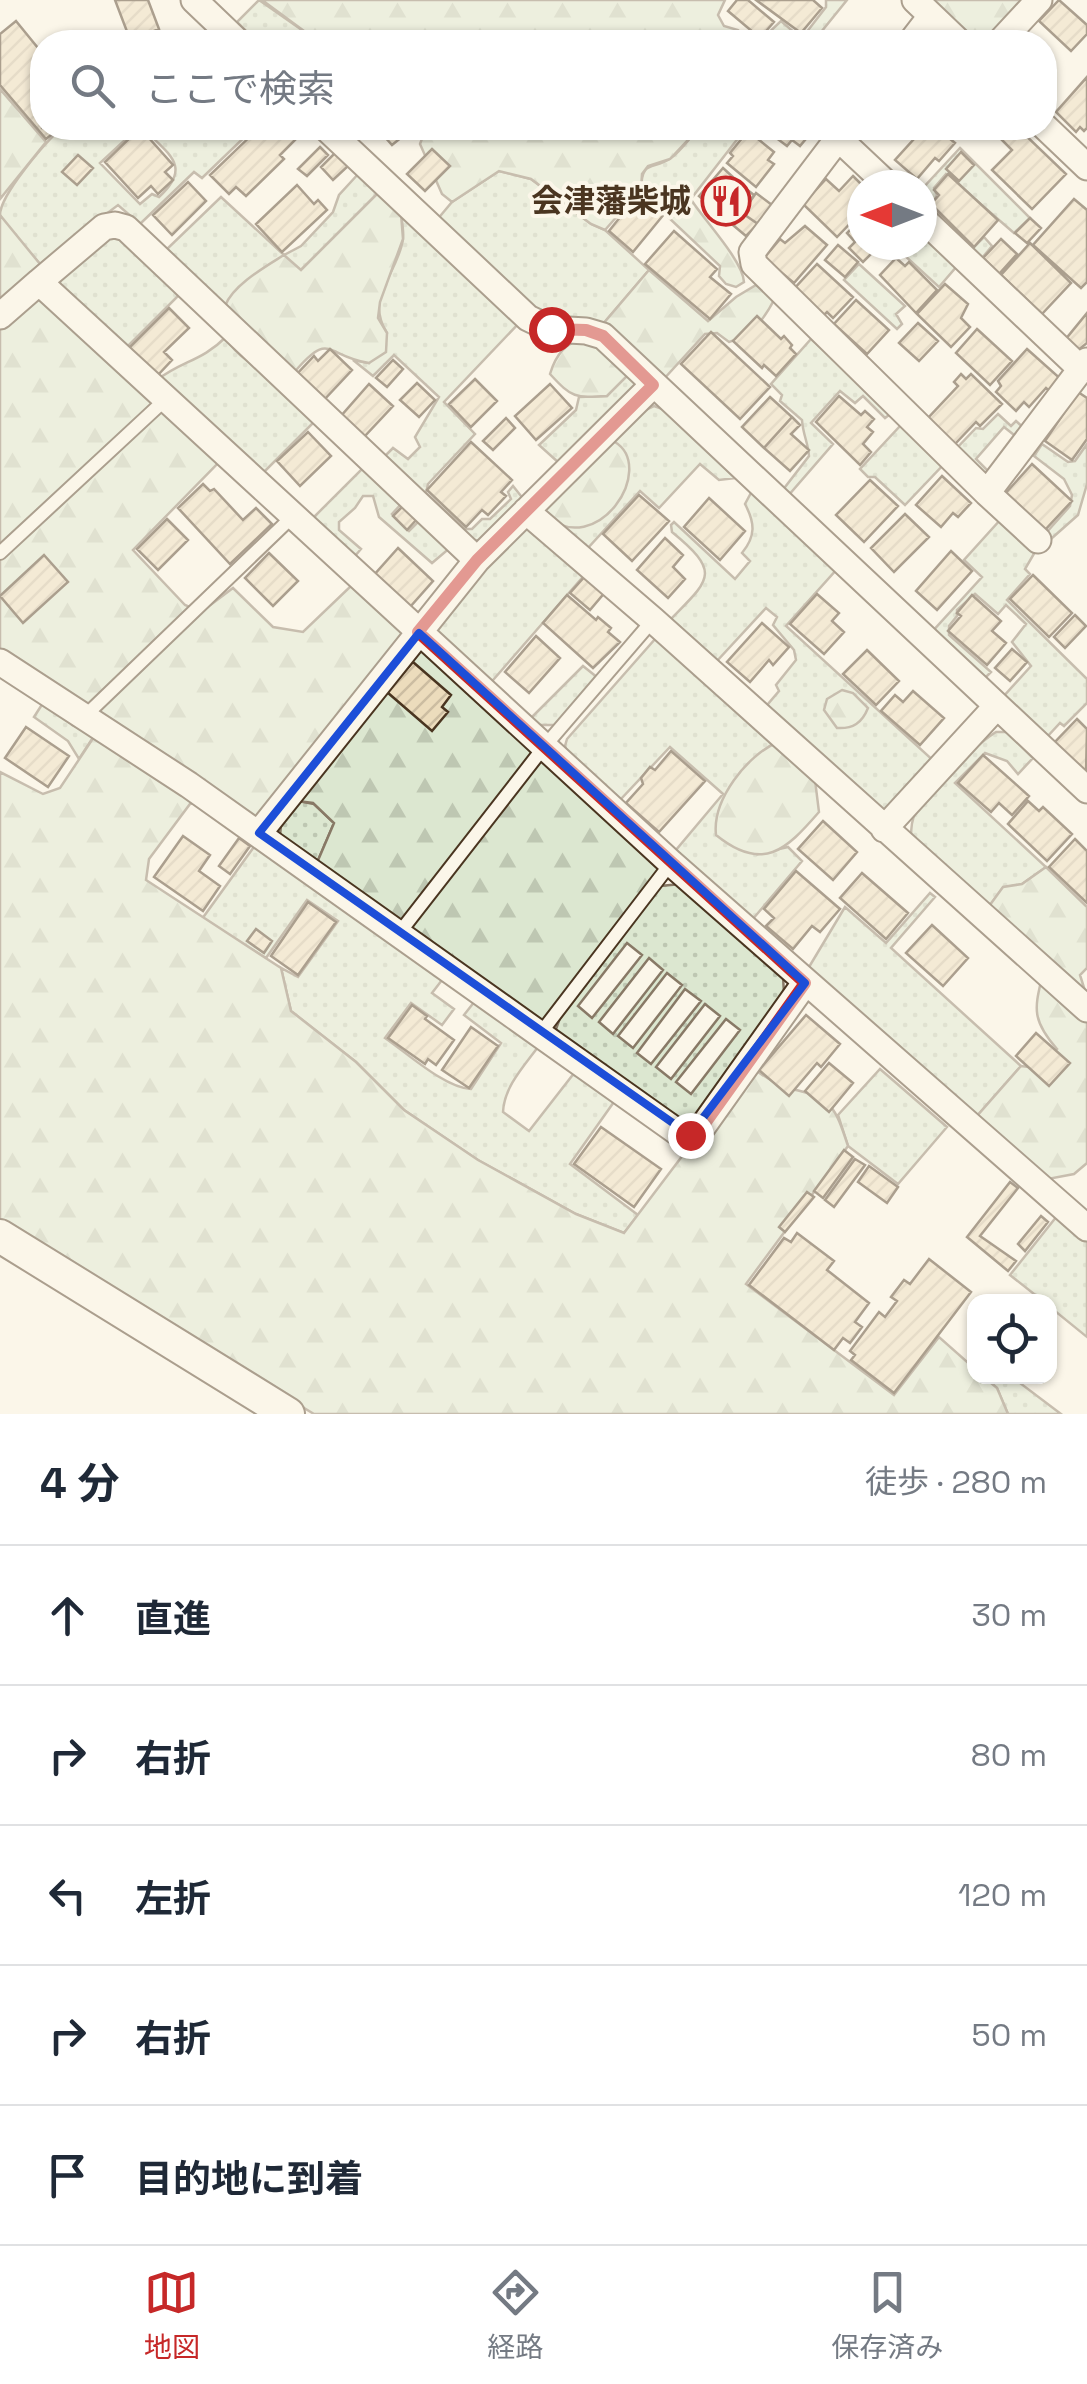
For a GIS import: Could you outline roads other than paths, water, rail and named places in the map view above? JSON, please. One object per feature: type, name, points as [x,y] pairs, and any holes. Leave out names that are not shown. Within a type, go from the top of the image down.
[{"type":"street","points":[[194,0],[225,30]]},
{"type":"street","points":[[1011,30],[1039,0]]},
{"type":"street","points":[[923,8],[946,30]]},
{"type":"street","points":[[1057,138],[1087,167]]},
{"type":"street","points":[[339,140],[528,318],[551,329],[586,330],[603,336],[1087,790]]},
{"type":"street","points":[[837,140],[752,252],[754,264],[1038,540]]},
{"type":"street","points":[[848,140],[875,170]]},
{"type":"street","points":[[0,316],[104,227],[126,228],[477,560]]},
{"type":"street","points":[[937,232],[1084,365],[987,494]]},
{"type":"street","points":[[39,282],[671,863],[1087,1228]]},
{"type":"street","points":[[258,834],[477,560],[653,385]]},
{"type":"street","points":[[526,511],[1087,1009]]},
{"type":"street","points":[[0,662],[400,932],[676,1131],[690,1135],[701,1129],[805,983]]},
{"type":"street","points":[[884,830],[996,706]]},
{"type":"street","points":[[0,1236],[288,1414]]},
{"type":"lane","points":[[0,553],[167,398]]},
{"type":"lane","points":[[85,716],[292,517]]},
{"type":"lane","points":[[400,932],[544,747],[653,620]]},
{"type":"lane","points":[[540,1034],[671,863]]},
{"type":"place","name":"会津藩柴城","points":[[726,201]]}]
